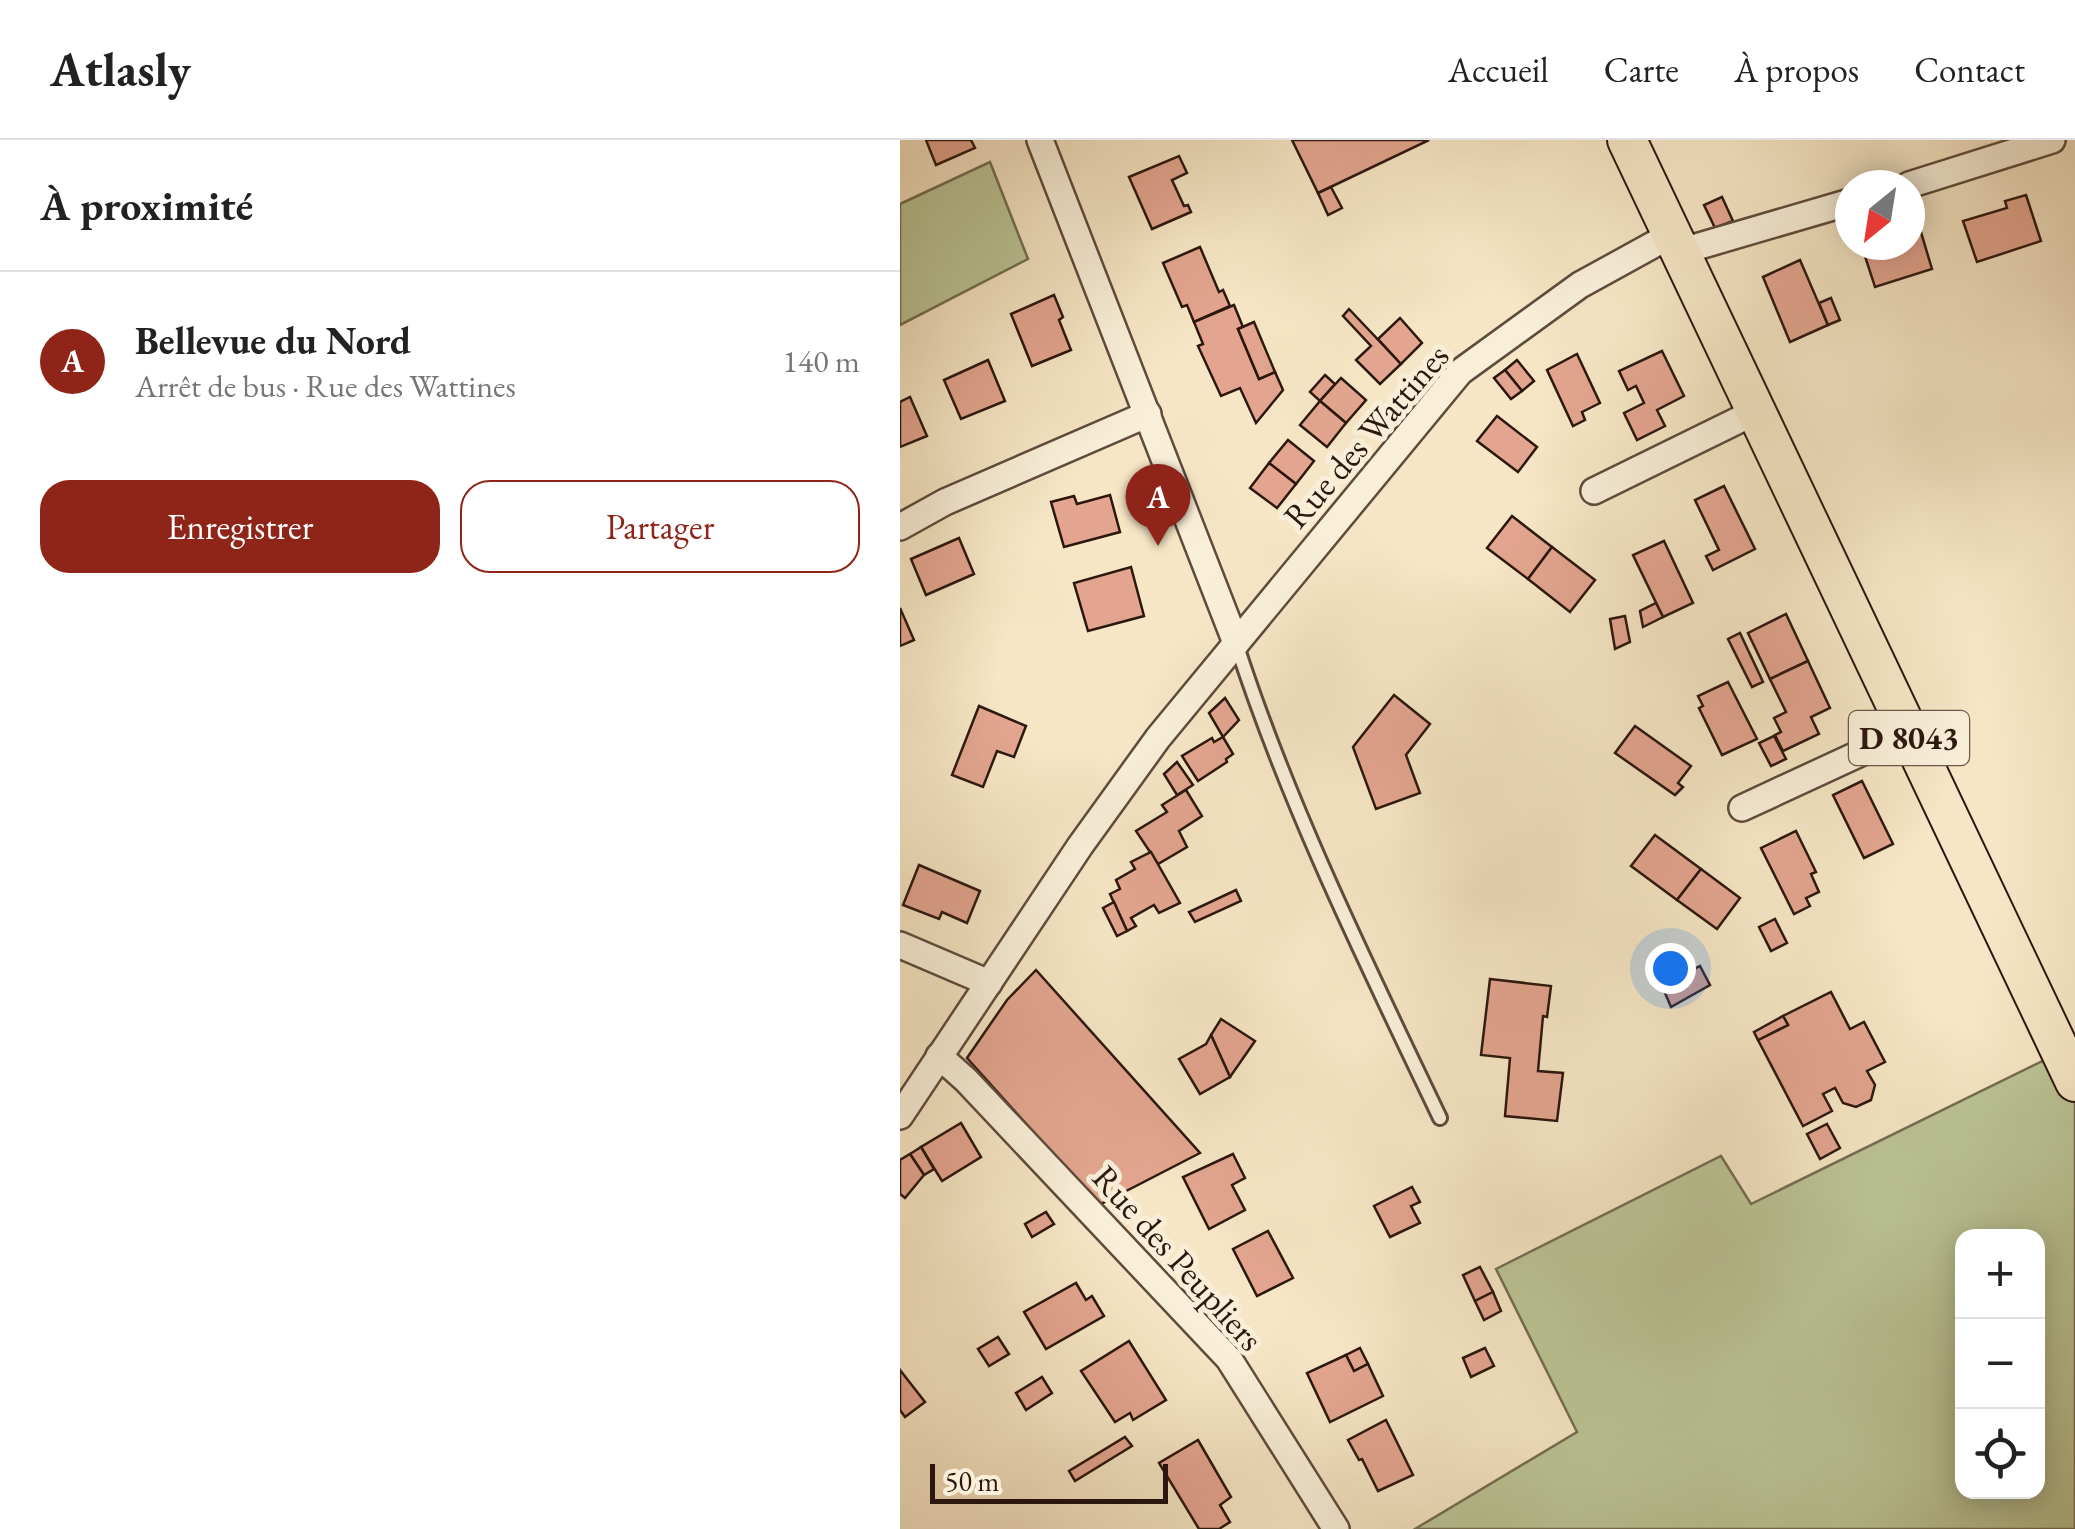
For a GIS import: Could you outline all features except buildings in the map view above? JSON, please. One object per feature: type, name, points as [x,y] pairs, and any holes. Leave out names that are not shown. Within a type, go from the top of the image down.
[{"type":"main road","name":"D 8043","points":[[1626,140],[2075,1082]]},
{"type":"street","points":[[1040,140],[1236,643]]},
{"type":"street","points":[[1925,180],[2052,140]]},
{"type":"street","name":"Rue des Wattines","points":[[900,1116],[1146,754],[1460,372],[1580,285],[1675,244],[1835,206]]},
{"type":"street","points":[[1594,492],[1757,412]]},
{"type":"street","points":[[900,527],[946,502],[1148,414]]},
{"type":"street","points":[[1742,808],[1906,732]]},
{"type":"street","points":[[900,945],[989,983]]},
{"type":"street","name":"Rue des Peupliers","points":[[940,1056],[1230,1359],[1336,1529]]},
{"type":"lane","points":[[1236,643],[1268,737],[1358,945],[1440,1118]]},
{"type":"green space","points":[[990,162],[1028,259],[900,325],[900,204]]},
{"type":"green space","points":[[2075,1045],[2075,1529],[1415,1529],[1577,1432],[1496,1269],[1721,1156],[1751,1204]]},
{"type":"place","name":"Bellevue du Nord","points":[[1158,546]]}]
